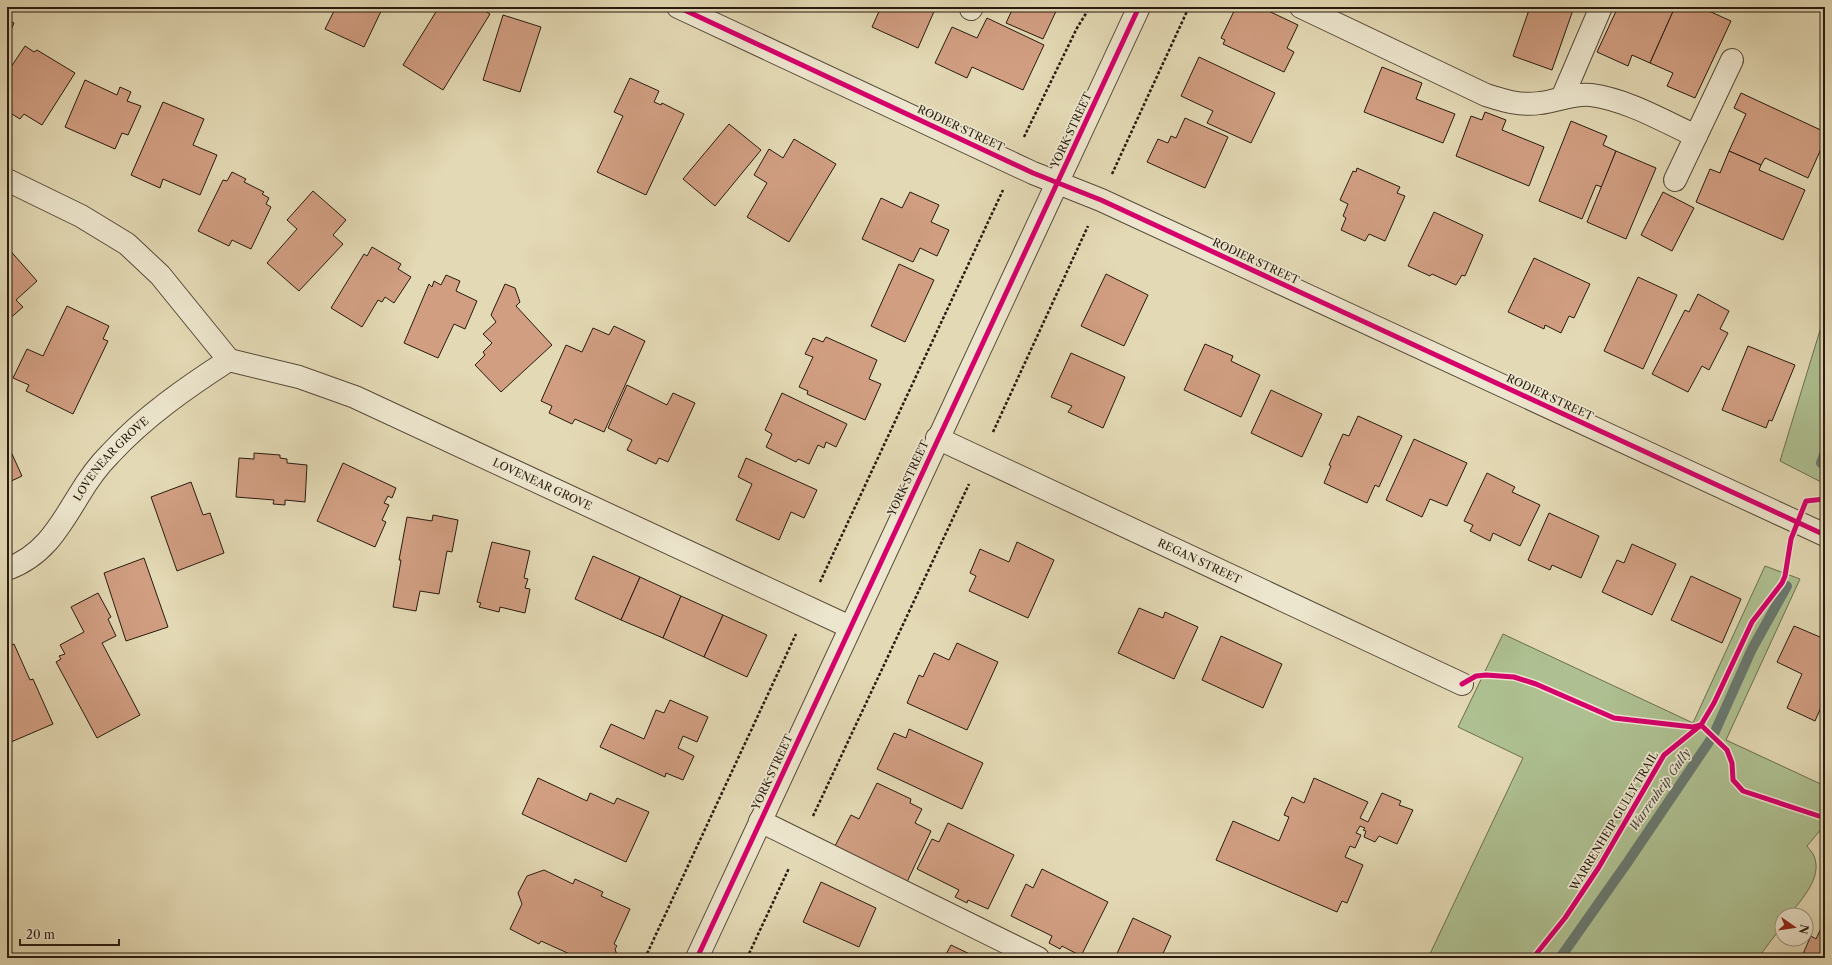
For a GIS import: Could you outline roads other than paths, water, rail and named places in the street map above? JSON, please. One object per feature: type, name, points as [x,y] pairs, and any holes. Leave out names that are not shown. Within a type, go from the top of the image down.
[{"type":"street","name":"RODIER STREET","points":[[678,7],[1013,163],[1101,200],[1825,535]]},
{"type":"street","name":"YORK STREET","points":[[696,958],[937,438],[1058,183],[1138,7]]},
{"type":"street","points":[[1301,7],[1486,95],[1515,104],[1540,103],[1562,98],[1590,95],[1621,102],[1696,136]]},
{"type":"street","points":[[1562,98],[1601,7]]},
{"type":"street","points":[[1675,180],[1732,60]]},
{"type":"street","points":[[7,180],[91,221],[127,244],[160,275],[229,360]]},
{"type":"street","name":"LOVENEAR GROVE","points":[[7,569],[33,556],[52,537],[89,479],[111,453],[172,399],[229,360],[299,377],[349,395],[850,627]]},
{"type":"street","name":"REGAN STREET","points":[[937,438],[1462,684]]},
{"type":"street","points":[[760,821],[1038,958]]},
{"type":"waterway","name":"Warrenheip Gully","points":[[1821,463],[1825,452]]},
{"type":"waterway","name":"Warrenheip Gully","points":[[1560,958],[1627,863],[1713,736],[1752,649],[1787,586]]}]
